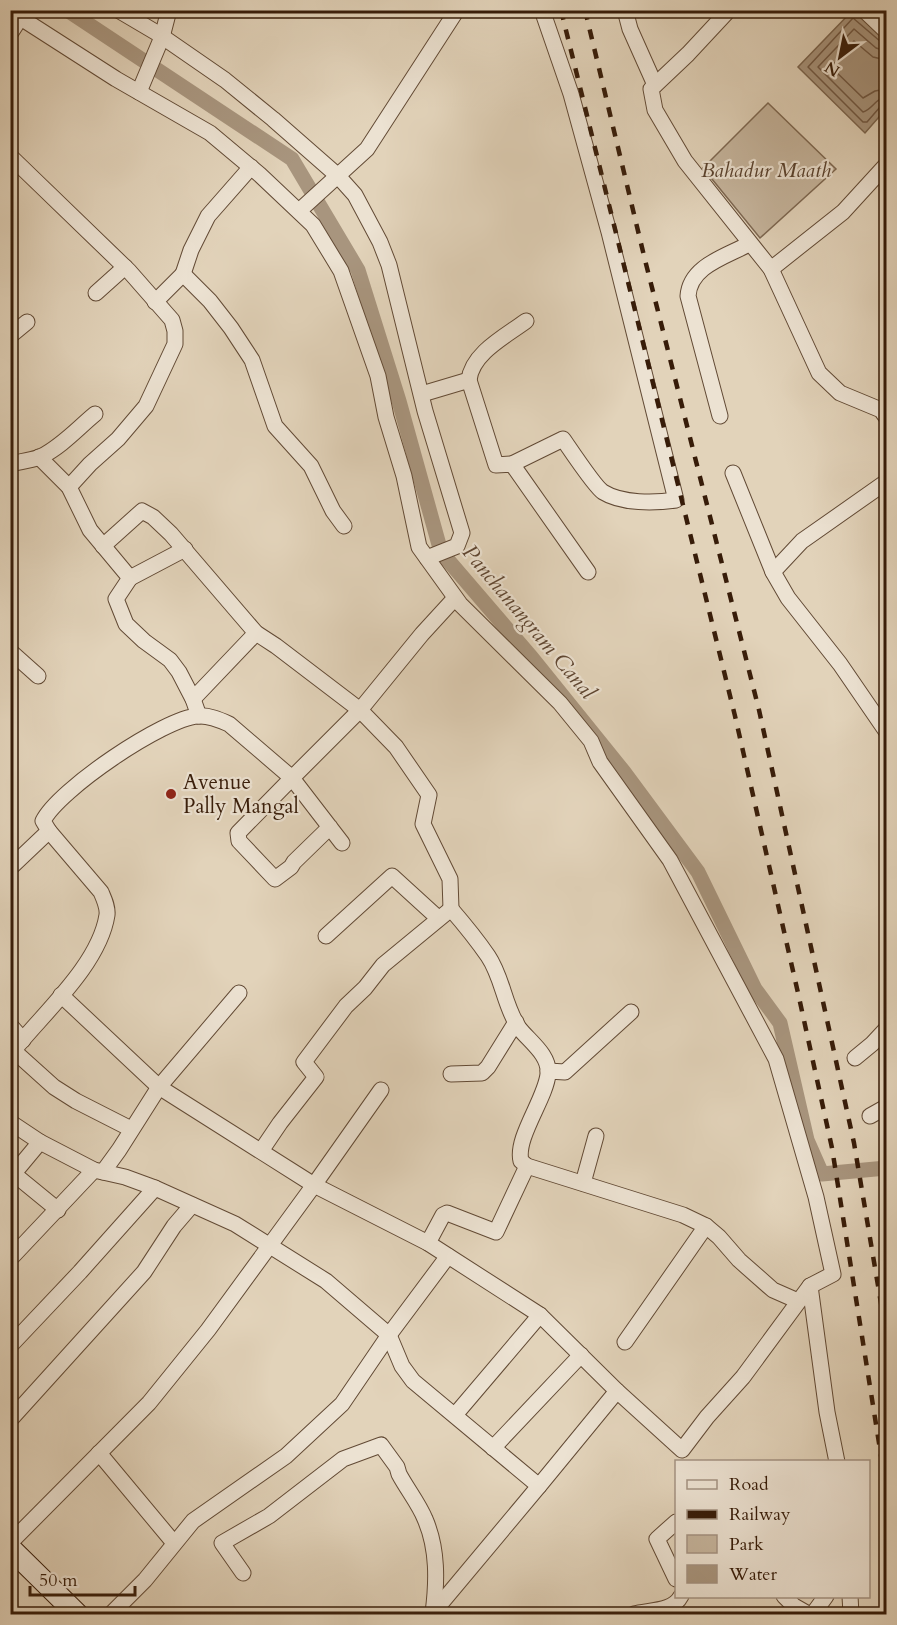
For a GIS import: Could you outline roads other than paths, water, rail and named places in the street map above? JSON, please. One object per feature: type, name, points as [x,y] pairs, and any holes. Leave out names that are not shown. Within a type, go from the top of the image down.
[{"type":"main road","points":[[10,1548],[67,1611]]},
{"type":"street","points":[[118,10],[225,80],[273,119],[333,180],[355,195],[380,242],[388,265],[425,411],[462,533],[457,546],[433,556]]},
{"type":"street","points":[[139,92],[162,37],[169,10]]},
{"type":"street","points":[[304,205],[367,148],[457,10]]},
{"type":"street","points":[[526,321],[480,356],[470,369],[469,380],[496,465],[513,464],[563,439],[602,492],[628,500],[656,503],[676,500],[603,209],[571,94],[542,10]]},
{"type":"street","points":[[625,10],[630,29],[655,85]]},
{"type":"street","points":[[729,10],[651,89],[656,110],[685,161],[749,244],[771,268],[819,373],[840,393],[881,410],[886,417]]},
{"type":"street","points":[[864,10],[886,31]]},
{"type":"street","points":[[10,34],[16,14],[139,92],[210,133],[251,167],[304,205],[340,271],[378,376],[386,417],[404,476],[419,547],[433,556],[455,598],[509,655],[560,703],[591,741],[600,762],[670,860],[776,1059],[816,1197],[833,1274],[810,1286],[743,1377],[707,1417],[686,1456],[540,1315],[428,1243],[314,1185],[159,1087],[61,995]]},
{"type":"street","points":[[10,156],[125,267],[172,320],[176,331],[175,344],[146,406],[118,439],[69,487]]},
{"type":"street","points":[[771,268],[843,212],[886,165]]},
{"type":"street","points":[[155,302],[183,274],[191,250],[208,216],[251,167]]},
{"type":"street","points":[[720,416],[688,296],[689,287],[699,270],[749,244]]},
{"type":"street","points":[[96,293],[125,267]]},
{"type":"street","points":[[183,274],[210,301],[252,360],[275,426],[312,466],[333,511],[344,526]]},
{"type":"street","points":[[10,336],[27,322]]},
{"type":"street","points":[[422,394],[469,380]]},
{"type":"street","points":[[14,459],[39,458],[95,414]]},
{"type":"street","points":[[39,458],[69,487],[90,530],[130,578]]},
{"type":"street","points":[[513,464],[588,572]]},
{"type":"street","points":[[732,473],[773,572],[788,598],[840,664],[886,731]]},
{"type":"street","points":[[773,572],[802,541],[886,482]]},
{"type":"street","points":[[104,546],[142,511],[153,517],[184,549],[256,633],[360,710],[396,747],[419,778],[429,795],[423,824],[450,879],[451,909],[489,957],[497,970],[508,1008],[546,1061],[548,1071],[546,1082],[520,1151],[522,1161],[527,1166],[683,1215],[706,1226],[773,1290],[798,1302]]},
{"type":"street","points":[[184,549],[130,578],[116,599],[126,624],[144,642],[170,660],[179,672],[199,716]]},
{"type":"street","points":[[330,827],[291,867],[275,879],[239,841],[238,833],[360,710],[422,634],[455,598]]},
{"type":"street","points":[[193,699],[256,633]]},
{"type":"street","points":[[10,651],[38,676]]},
{"type":"street","points":[[16,1049],[84,969],[107,914],[101,892],[49,831],[44,821],[48,811],[90,775],[134,743],[182,719],[199,716],[218,719],[229,724],[292,778],[342,843]]},
{"type":"street","points":[[10,868],[49,831]]},
{"type":"street","points":[[326,936],[392,876],[438,918]]},
{"type":"street","points":[[261,1151],[316,1077],[304,1062],[323,1035],[384,965],[451,909]]},
{"type":"street","points":[[10,1259],[119,1150],[159,1087],[238,993]]},
{"type":"street","points":[[548,1071],[565,1072],[631,1012]]},
{"type":"street","points":[[451,1074],[482,1073],[488,1068],[516,1022]]},
{"type":"street","points":[[10,1025],[16,1049],[54,1087],[131,1129]]},
{"type":"street","points":[[855,1058],[886,1029]]},
{"type":"street","points":[[10,1543],[149,1402],[208,1330],[381,1090]]},
{"type":"street","points":[[870,1116],[886,1107]]},
{"type":"street","points":[[10,1122],[40,1142],[99,1171],[125,1177],[155,1188],[235,1224],[326,1281],[390,1335],[402,1366],[412,1381],[539,1486]]},
{"type":"street","points":[[583,1183],[596,1136]]},
{"type":"street","points":[[40,1142],[12,1176],[58,1210]]},
{"type":"street","points":[[428,1243],[443,1215],[447,1213],[496,1232],[527,1166]]},
{"type":"street","points":[[10,1346],[155,1188]]},
{"type":"street","points":[[10,1420],[144,1272],[174,1226],[192,1205]]},
{"type":"street","points":[[625,1342],[706,1226]]},
{"type":"street","points":[[111,1614],[146,1580],[192,1521],[286,1456],[342,1404],[448,1256]]},
{"type":"street","points":[[810,1286],[827,1412],[837,1460]]},
{"type":"street","points":[[455,1415],[540,1315]]},
{"type":"street","points":[[493,1448],[581,1355]]},
{"type":"street","points":[[432,1614],[617,1391]]},
{"type":"street","points":[[243,1573],[222,1542],[269,1516],[343,1460],[381,1445],[397,1467],[425,1519],[434,1552],[436,1571],[432,1614]]},
{"type":"street","points":[[99,1453],[174,1543]]},
{"type":"street","points":[[675,1523],[657,1539],[675,1578]]},
{"type":"street","points":[[634,1614],[663,1609],[678,1602],[680,1598]]},
{"type":"street","points":[[786,1598],[808,1614]]},
{"type":"street","points":[[813,1614],[825,1598]]},
{"type":"street","points":[[850,1598],[851,1614]]},
{"type":"water","points":[[852,11],[856,11],[886,39],[886,109],[865,133],[798,67]]},
{"type":"waterway","name":"Panchanangram Canal","points":[[67,10],[292,159],[358,270],[399,401],[441,552],[532,658],[624,772],[698,872],[755,989],[780,1023],[807,1140],[822,1174],[886,1168]]},
{"type":"railway","points":[[561,10],[735,716],[798,993],[832,1148],[886,1487]]},
{"type":"railway","points":[[585,10],[645,260],[759,710],[854,1143],[886,1333]]},
{"type":"place","name":"Avenue Pally Mangal","points":[[171,794]]},
{"type":"park label","name":"Bahadur Maath","points":[[766,170]]}]
